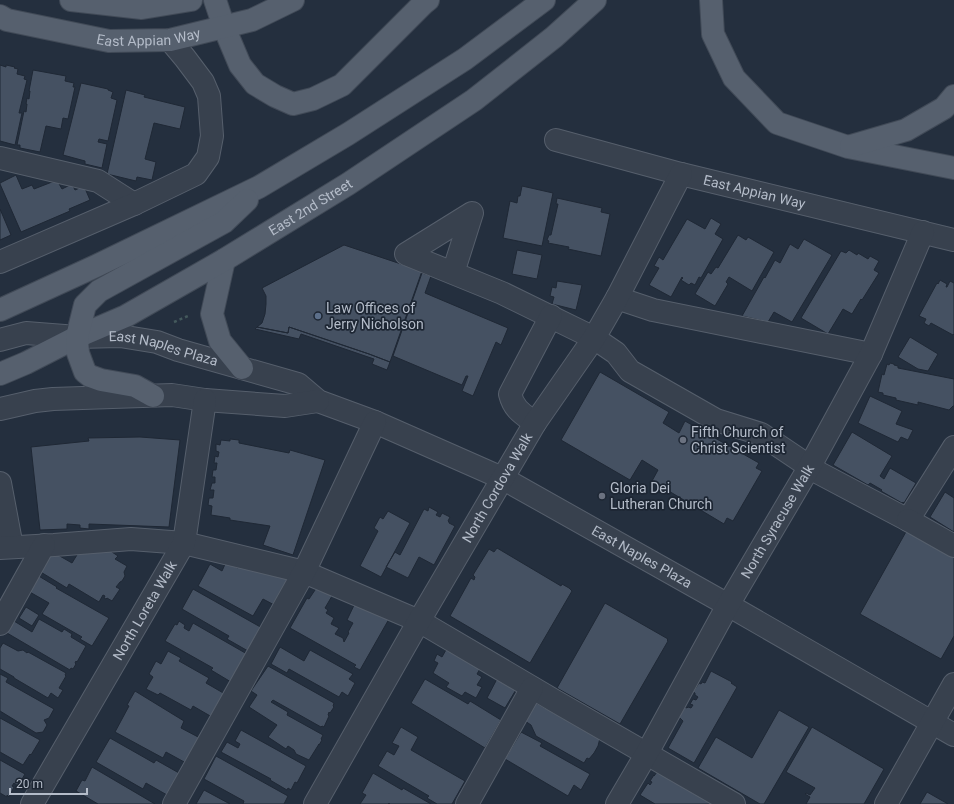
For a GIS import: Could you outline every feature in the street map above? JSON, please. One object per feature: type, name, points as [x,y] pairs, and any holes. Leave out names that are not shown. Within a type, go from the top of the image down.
[{"type":"main road","name":"East Appian Way","points":[[71,0],[142,8],[191,0]]},
{"type":"main road","points":[[215,0],[224,27],[240,65],[254,84],[293,104],[313,100],[342,86],[428,0]]},
{"type":"main road","name":"East Appian Way","points":[[0,16],[7,20],[109,41],[170,40],[252,20],[293,0]]},
{"type":"main road","points":[[0,310],[259,188],[348,134],[465,59],[544,0]]},
{"type":"main road","name":"East 2nd Street","points":[[0,374],[26,363],[77,336],[126,316],[224,260],[348,184],[474,100],[554,37],[596,0]]},
{"type":"main road","points":[[711,0],[713,34],[734,78],[777,123],[848,147],[954,168]]},
{"type":"main road","points":[[848,147],[906,130],[944,108],[954,96]]},
{"type":"main road","points":[[153,396],[136,386],[101,380],[90,376],[85,372],[78,354],[77,336],[85,305],[99,291],[224,222],[259,188]]},
{"type":"main road","points":[[224,260],[212,314],[220,341],[242,368]]},
{"type":"street","points":[[0,262],[134,204],[196,174],[208,157],[212,136],[209,96],[203,82],[170,40]]},
{"type":"street","name":"East Appian Way","points":[[556,140],[681,174],[954,240]]},
{"type":"street","points":[[0,158],[98,181],[134,204]]},
{"type":"street","name":"North Cordova Walk","points":[[315,804],[502,478],[535,423],[594,338],[617,298],[681,174]]},
{"type":"street","name":"North Syracuse Walk","points":[[617,804],[647,753],[728,605],[810,466],[871,354],[923,232]]},
{"type":"street","points":[[453,273],[502,293],[594,338],[616,352],[630,371],[716,420],[761,434],[819,473],[954,546]]},
{"type":"street","points":[[617,298],[653,310],[871,354]]},
{"type":"street","points":[[535,423],[520,412],[512,403],[510,394],[551,316]]},
{"type":"street","name":"East Naples Plaza","points":[[0,340],[26,333],[77,336],[120,336],[149,340],[178,350],[298,384],[318,401],[375,422],[502,478],[728,605],[954,735]]},
{"type":"street","name":"East Naples Plaza","points":[[0,408],[34,401],[53,399],[172,395],[206,400],[285,406],[318,401]]},
{"type":"street","name":"North Loreta Walk","points":[[32,804],[184,543],[206,400]]},
{"type":"street","points":[[174,804],[304,572],[375,422]]},
{"type":"street","points":[[908,520],[954,447]]},
{"type":"street","points":[[0,483],[6,547],[132,539],[184,543],[304,572],[419,621],[734,804]]},
{"type":"street","points":[[0,624],[44,545]]},
{"type":"street","points":[[886,804],[954,684]]},
{"type":"street","points":[[467,804],[532,688]]},
{"type":"path","points":[[172,323],[193,314]]},
{"type":"building","points":[[0,65],[15,67],[14,68],[18,69],[17,74],[25,76],[24,79],[27,80],[19,113],[22,113],[15,145],[0,141]]},
{"type":"building","points":[[33,70],[66,76],[65,81],[74,83],[73,87],[75,87],[68,119],[63,118],[61,129],[46,126],[40,152],[20,148],[20,145],[17,145],[24,111],[26,112],[27,98],[29,99]]},
{"type":"building","points":[[81,83],[108,89],[113,92],[111,98],[117,100],[108,141],[99,139],[98,142],[107,144],[102,168],[85,164],[85,161],[63,155]]},
{"type":"building","points":[[126,90],[145,95],[144,97],[185,107],[180,129],[154,123],[145,159],[156,162],[152,180],[137,177],[136,181],[107,174]]},
{"type":"building","points":[[16,175],[22,189],[32,185],[34,189],[52,182],[58,182],[62,189],[72,184],[75,190],[84,186],[90,200],[69,209],[70,211],[21,232],[0,184]]},
{"type":"building","points":[[522,186],[553,193],[542,246],[503,238],[510,201],[517,203]]},
{"type":"building","points":[[557,198],[602,208],[601,212],[610,214],[601,256],[548,243],[549,241],[547,240],[549,235],[551,235],[558,204],[556,204]]},
{"type":"building","points":[[0,209],[11,235],[0,240]]},
{"type":"building","points":[[711,218],[721,224],[715,234],[723,239],[701,278],[699,277],[695,285],[691,283],[689,285],[681,280],[683,278],[682,277],[671,297],[649,285],[659,268],[654,266],[659,257],[663,260],[687,219],[705,229]]},
{"type":"building","points":[[738,235],[746,240],[748,237],[774,252],[752,291],[729,277],[726,282],[728,284],[715,306],[695,294],[708,272],[711,274],[716,267],[718,268]]},
{"type":"building","points":[[804,239],[832,255],[792,322],[774,312],[768,322],[742,316],[775,260],[780,263],[790,244],[798,249]]},
{"type":"building","points":[[344,245],[422,271],[390,362],[289,327],[288,333],[257,327],[262,323],[265,314],[266,296],[262,288]]},
{"type":"building","points":[[517,250],[542,255],[537,279],[512,274]]},
{"type":"building","points":[[849,250],[857,255],[858,253],[868,259],[870,256],[879,261],[874,270],[879,273],[852,314],[843,309],[828,334],[801,318],[841,251],[846,253]]},
{"type":"building","points":[[422,273],[431,276],[425,293],[508,328],[501,345],[496,342],[473,396],[462,391],[468,376],[466,376],[462,385],[393,356]]},
{"type":"building","points":[[940,280],[947,284],[946,287],[950,281],[954,283],[953,335],[931,323],[929,326],[924,323],[926,319],[919,316]]},
{"type":"building","points":[[557,281],[582,285],[576,310],[552,304],[554,297],[550,296],[552,287],[556,288]]},
{"type":"building","points":[[257,327],[288,333],[289,327],[390,362],[387,370],[372,364],[374,359],[301,334],[299,339],[255,329]]},
{"type":"building","points":[[910,337],[938,354],[928,371],[918,369],[898,357]]},
{"type":"building","points":[[890,363],[898,366],[898,368],[954,379],[954,406],[949,410],[918,402],[918,405],[896,400],[896,398],[883,395],[883,393],[878,392],[882,374],[884,375],[887,364],[889,365]]},
{"type":"building","points":[[600,372],[669,412],[663,423],[679,433],[685,421],[759,463],[756,468],[762,471],[733,521],[727,518],[724,524],[652,481],[658,470],[642,460],[630,480],[561,440]]},
{"type":"building","points":[[870,396],[902,411],[896,424],[913,430],[908,440],[901,437],[898,442],[858,423]]},
{"type":"building","points":[[852,432],[892,456],[880,476],[884,479],[890,468],[916,483],[904,503],[881,491],[882,490],[870,483],[868,485],[833,465]]},
{"type":"building","points":[[140,437],[180,440],[169,527],[89,524],[89,529],[80,528],[80,525],[67,524],[67,529],[40,530],[31,447],[89,441],[88,438]]},
{"type":"building","points":[[230,439],[239,440],[239,443],[289,453],[290,450],[325,460],[293,555],[263,545],[270,526],[230,520],[230,518],[211,515],[212,506],[208,505],[209,498],[213,498],[214,490],[210,490],[212,483],[215,483],[215,477],[212,477],[213,470],[216,470],[217,463],[214,463],[215,456],[218,457],[219,452],[216,451],[216,444],[220,445],[221,440],[230,441]]},
{"type":"building","points":[[945,492],[954,498],[954,532],[930,517]]},
{"type":"building","points":[[429,507],[438,512],[436,515],[440,517],[442,513],[450,517],[448,521],[449,523],[455,526],[434,565],[419,557],[408,578],[386,567],[395,552],[400,555],[424,509],[428,511]]},
{"type":"building","points":[[388,511],[410,523],[381,577],[360,566],[378,531],[374,528],[380,517],[383,519]]},
{"type":"building","points":[[907,530],[954,556],[954,636],[941,659],[860,614]]},
{"type":"building","points":[[106,548],[118,556],[115,559],[127,566],[124,572],[125,576],[116,587],[120,589],[112,601],[104,598],[105,596],[103,595],[99,602],[69,584],[67,588],[39,571],[51,551],[72,563],[80,550]]},
{"type":"building","points":[[497,548],[572,591],[530,663],[450,616],[471,578],[474,580],[475,577],[473,575],[489,549],[494,552]]},
{"type":"building","points":[[226,562],[238,568],[239,566],[291,579],[278,607],[263,599],[253,616],[198,586],[210,564],[222,571]]},
{"type":"building","points":[[37,575],[57,587],[56,588],[109,618],[92,646],[80,639],[82,637],[42,614],[49,603],[28,591]]},
{"type":"building","points":[[317,587],[332,596],[325,608],[328,610],[326,613],[334,618],[331,624],[339,628],[335,634],[343,638],[344,642],[353,623],[347,620],[356,601],[389,619],[360,670],[354,667],[356,665],[290,628],[307,598],[309,599]]},
{"type":"building","points":[[193,589],[264,629],[248,651],[227,639],[229,636],[182,609]]},
{"type":"building","points":[[605,603],[668,639],[620,724],[557,688]]},
{"type":"building","points":[[26,607],[39,615],[32,626],[19,618]]},
{"type":"building","points":[[39,619],[62,632],[64,629],[72,634],[71,637],[86,646],[77,662],[76,661],[73,669],[71,668],[70,670],[7,633],[14,621],[32,632]]},
{"type":"building","points":[[179,621],[185,625],[184,628],[189,631],[193,623],[247,654],[231,682],[211,670],[213,668],[165,641],[175,624],[177,625]]},
{"type":"building","points":[[3,643],[18,651],[23,650],[27,653],[28,652],[66,673],[66,676],[59,688],[63,690],[58,698],[51,693],[48,698],[0,669],[0,648]]},
{"type":"building","points":[[280,647],[304,661],[310,650],[353,674],[349,679],[355,683],[348,696],[342,692],[339,697],[289,669],[287,673],[271,664]]},
{"type":"building","points":[[447,648],[481,667],[477,674],[482,677],[477,685],[482,687],[476,698],[465,692],[462,696],[446,687],[449,683],[433,673],[438,663],[434,661],[437,654],[442,657]]},
{"type":"building","points":[[168,651],[181,658],[179,661],[209,678],[206,683],[225,694],[212,717],[193,706],[191,710],[160,693],[158,695],[146,689],[153,677],[149,674],[156,661],[161,664]]},
{"type":"building","points":[[268,666],[334,703],[334,707],[330,713],[329,712],[329,716],[324,727],[321,727],[273,700],[271,702],[288,712],[287,715],[323,735],[322,740],[309,760],[296,754],[294,750],[288,746],[286,749],[268,737],[277,725],[249,707],[257,695],[251,691]]},
{"type":"building","points":[[711,671],[732,682],[731,683],[737,687],[694,763],[668,748],[683,721],[679,717],[685,707],[691,708],[693,705],[690,704],[693,699],[696,700],[698,697],[693,692],[699,683],[705,683]]},
{"type":"building","points":[[0,674],[8,678],[6,682],[54,709],[49,718],[44,720],[47,725],[43,732],[36,733],[0,711]]},
{"type":"building","points":[[498,677],[517,688],[505,708],[487,698]]},
{"type":"building","points":[[425,679],[468,704],[470,701],[501,720],[485,748],[411,703]]},
{"type":"building","points":[[135,691],[184,721],[181,728],[200,738],[186,763],[166,752],[163,758],[115,732]]},
{"type":"building","points":[[532,701],[600,738],[598,746],[589,759],[587,758],[584,763],[536,736],[531,725],[522,719]]},
{"type":"building","points":[[779,710],[809,727],[764,804],[760,804],[698,768],[716,737],[752,758]]},
{"type":"building","points":[[0,718],[40,740],[23,765],[0,752]]},
{"type":"building","points":[[401,727],[418,737],[411,750],[465,781],[452,804],[437,804],[427,798],[429,796],[378,766],[387,751],[394,755],[399,746],[392,743]]},
{"type":"building","points":[[812,727],[884,769],[864,804],[806,804],[810,797],[805,794],[810,795],[815,788],[786,772]]},
{"type":"building","points":[[241,730],[306,766],[297,783],[295,782],[291,790],[288,788],[287,790],[270,780],[271,779],[221,752],[227,742],[238,748],[240,744],[235,741]]},
{"type":"building","points":[[521,732],[542,743],[540,746],[590,774],[581,790],[574,785],[568,796],[505,759]]},
{"type":"building","points":[[110,738],[154,763],[156,760],[179,773],[167,795],[146,783],[143,789],[96,762]]},
{"type":"building","points":[[216,756],[288,796],[284,804],[243,804],[244,801],[204,779]]},
{"type":"building","points":[[0,760],[25,774],[18,786],[14,783],[12,786],[14,787],[9,797],[0,793]]},
{"type":"building","points":[[92,767],[155,804],[98,804],[76,791],[82,780],[85,781]]},
{"type":"building","points":[[657,772],[712,804],[655,804],[640,795],[648,783],[650,785],[652,782],[650,781]]},
{"type":"building","points":[[373,773],[402,790],[403,788],[431,804],[360,804],[366,795],[362,793]]},
{"type":"building","points":[[204,790],[230,804],[196,804]]},
{"type":"building","points":[[927,792],[948,804],[920,804]]},
{"type":"place","name":"Law Offices of Jerry Nicholson","points":[[318,316]]},
{"type":"place","name":"Fifth Church of Christ Scientist","points":[[683,440]]},
{"type":"place","name":"Gloria Dei Lutheran Church","points":[[602,496]]}]
